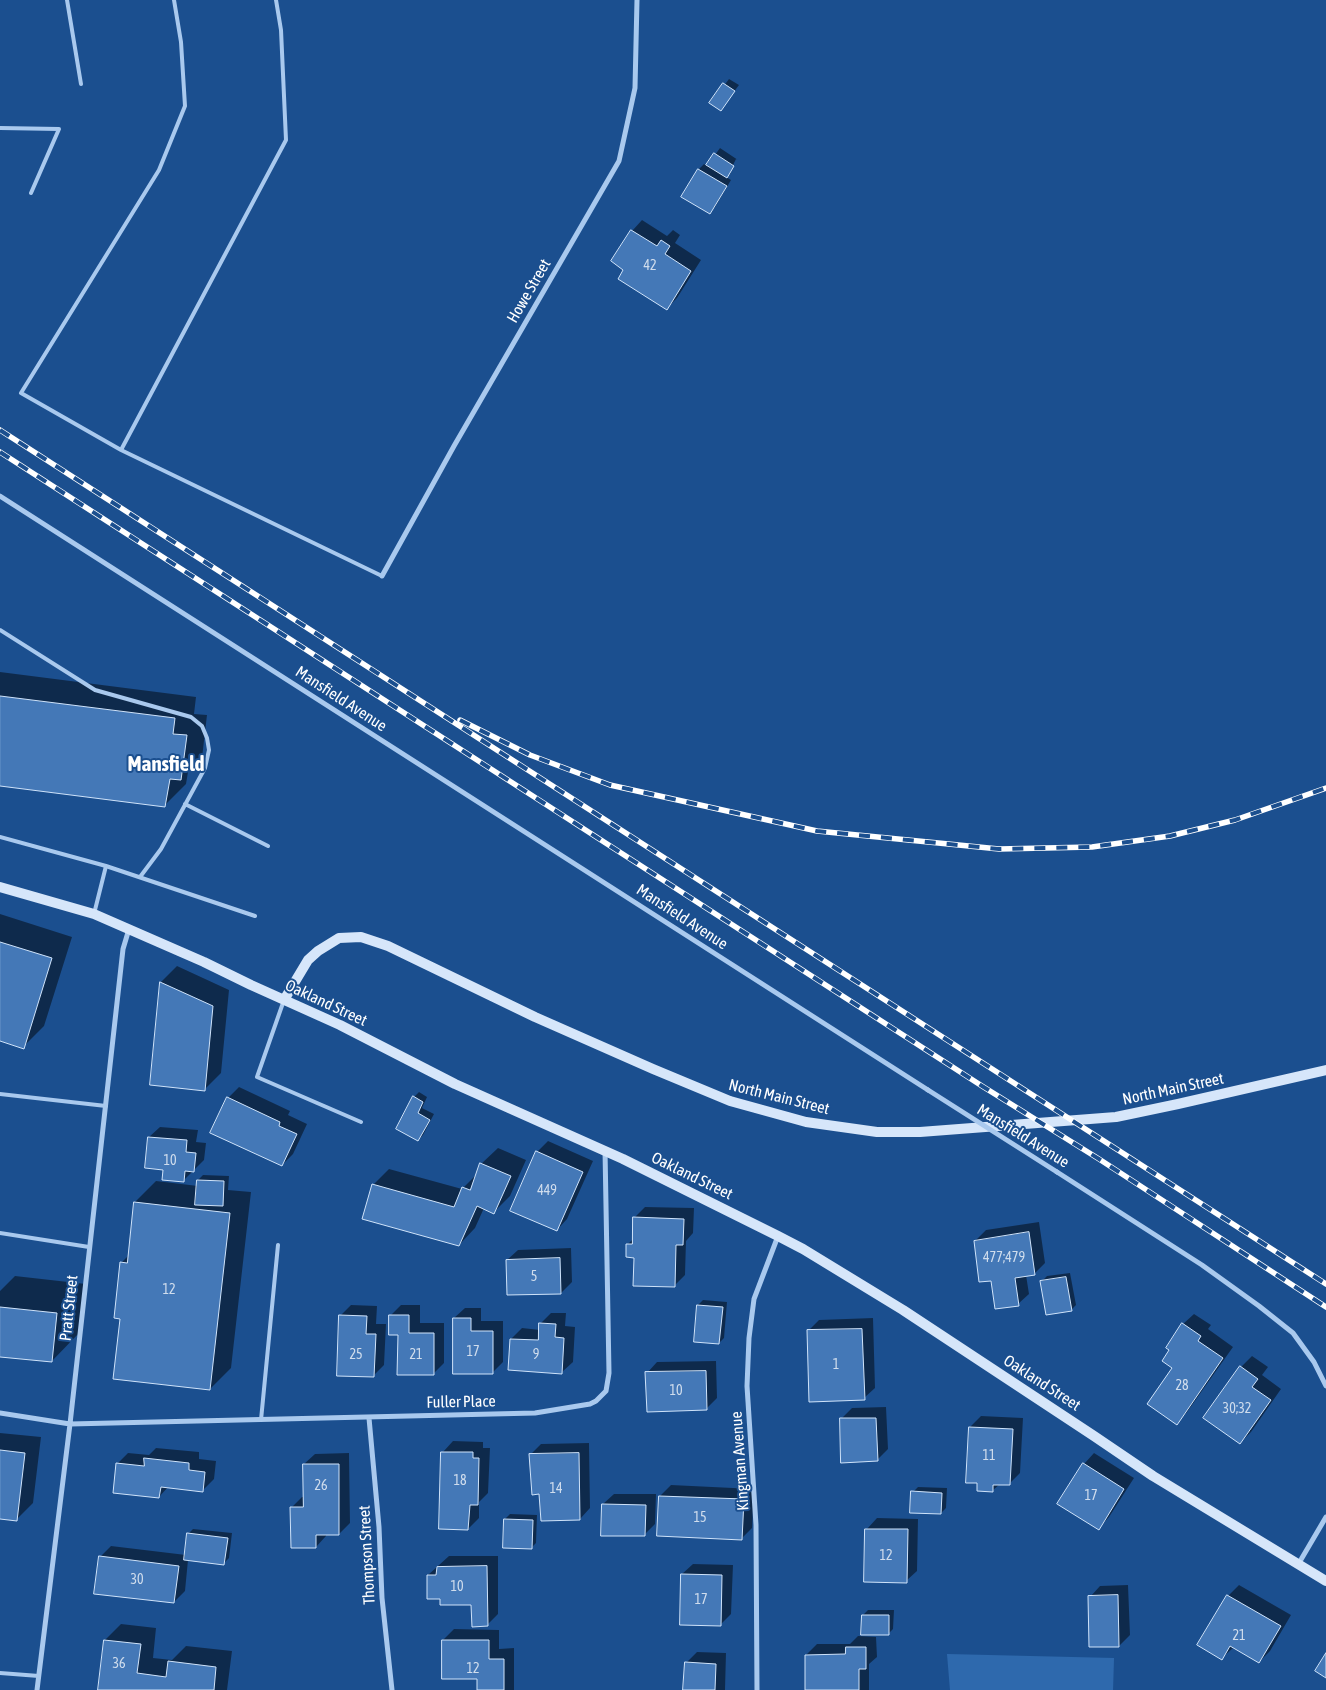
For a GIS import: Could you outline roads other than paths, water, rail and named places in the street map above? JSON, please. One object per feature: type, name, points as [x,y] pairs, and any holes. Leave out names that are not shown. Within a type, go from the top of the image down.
[{"type":"main road","name":"Oakland Street","points":[[0,887],[94,914],[204,962],[345,1028],[455,1084],[605,1150],[803,1249],[902,1310],[1153,1476],[1326,1580]]},
{"type":"main road","name":"North Main Street","points":[[284,1000],[308,960],[339,938],[361,937],[388,946],[536,1017],[653,1070],[730,1101],[806,1122],[877,1132],[920,1132],[1116,1117],[1326,1070]]},
{"type":"street","name":"Howe Street","points":[[382,576],[463,430],[619,161],[635,88],[637,0]]},
{"type":"street","name":"Mansfield Avenue","points":[[0,496],[1202,1265],[1259,1306],[1293,1334],[1314,1362],[1326,1386]]},
{"type":"street","name":"Pratt Street","points":[[38,1690],[123,949],[129,930]]},
{"type":"street","name":"Fuller Place","points":[[0,1412],[70,1424],[535,1413],[590,1404],[602,1397],[606,1391],[609,1372],[605,1150]]},
{"type":"street","name":"Kingman Avenue","points":[[757,1690],[756,1525],[747,1386],[748,1358],[754,1299],[778,1236]]},
{"type":"street","name":"Thompson Street","points":[[369,1418],[379,1527],[382,1598],[392,1690]]},
{"type":"street","points":[[1298,1562],[1326,1517]]},
{"type":"lane","points":[[67,0],[81,84]]},
{"type":"lane","points":[[174,0],[182,42],[185,106],[159,170],[21,393],[121,450],[382,576]]},
{"type":"lane","points":[[121,450],[286,140],[281,30],[276,0]]},
{"type":"lane","points":[[0,128],[59,129],[31,193]]},
{"type":"lane","points":[[0,630],[95,690],[191,717],[202,726],[209,750],[205,768],[161,849],[140,877]]},
{"type":"lane","points":[[185,804],[268,846]]},
{"type":"lane","points":[[0,837],[106,866],[255,916]]},
{"type":"lane","points":[[94,914],[106,866]]},
{"type":"lane","points":[[284,1000],[257,1077],[361,1122]]},
{"type":"lane","points":[[0,1094],[106,1106]]},
{"type":"lane","points":[[0,1233],[89,1247]]},
{"type":"lane","points":[[261,1420],[278,1246]]},
{"type":"lane","points":[[0,1673],[39,1676]]},
{"type":"railway","points":[[0,430],[1326,1284]]},
{"type":"railway","points":[[0,452],[1326,1307]]},
{"type":"railway","points":[[460,720],[530,755],[610,785],[817,831],[999,849],[1092,847],[1170,836],[1235,820],[1326,788]]},
{"type":"district","name":"Mansfield","points":[[166,764]]}]
